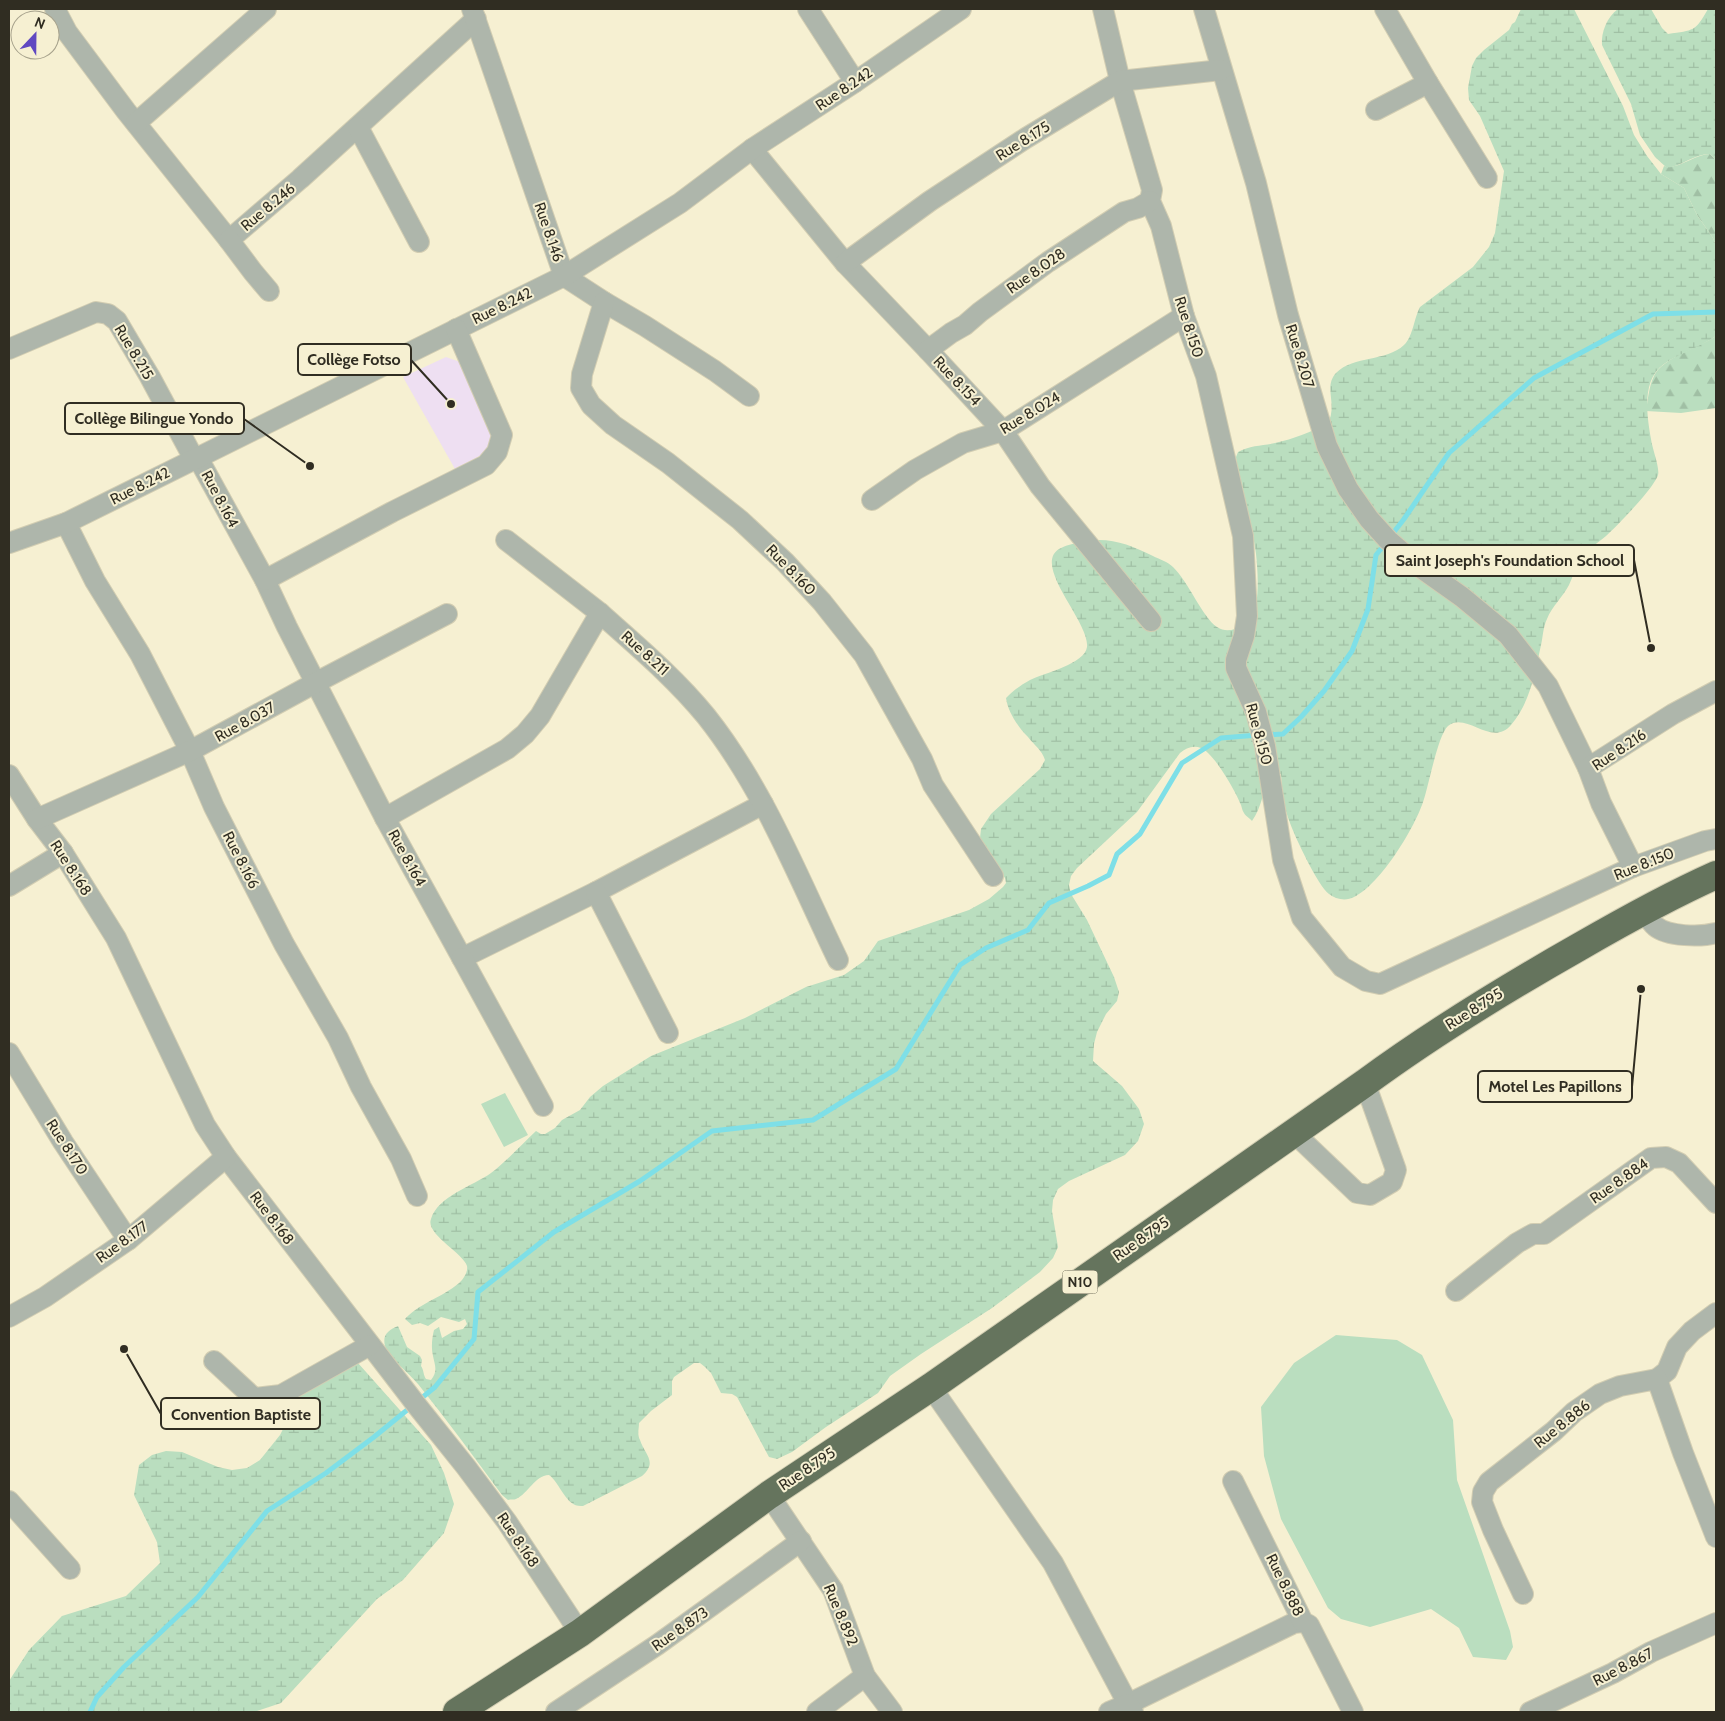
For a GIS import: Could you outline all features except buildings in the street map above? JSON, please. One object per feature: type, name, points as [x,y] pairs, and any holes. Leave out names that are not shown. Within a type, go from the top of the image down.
[{"type":"highway","name":"Rue 8.795","points":[[456,1712],[580,1633],[769,1495],[931,1387],[1365,1083],[1412,1048],[1516,983],[1644,910],[1716,874]]},
{"type":"street","name":"Rue 8.246","points":[[55,9],[67,32],[229,240],[358,127],[474,14]]},
{"type":"street","points":[[136,123],[266,9]]},
{"type":"street","points":[[808,9],[856,82]]},
{"type":"street","name":"Rue 8.242","points":[[9,543],[66,523],[564,276],[680,203],[752,149],[856,82],[962,9]]},
{"type":"street","name":"Rue 8.150","points":[[1103,9],[1120,81],[1152,190],[1150,201],[1161,226],[1184,316],[1206,376],[1243,536],[1247,616],[1244,636],[1236,660],[1236,668],[1256,712],[1265,746],[1283,860],[1302,918],[1342,967],[1366,981],[1380,984],[1632,867],[1705,841],[1716,839]]},
{"type":"street","name":"Rue 8.207","points":[[1204,9],[1256,183],[1288,315],[1324,437],[1348,489],[1369,519],[1388,540],[1417,565],[1462,597],[1508,635],[1548,686],[1588,768]]},
{"type":"street","points":[[1385,9],[1487,178]]},
{"type":"street","name":"Rue 8.146","points":[[474,14],[564,276],[715,371],[749,396]]},
{"type":"street","name":"Rue 8.175","points":[[844,263],[930,201],[1026,138],[1120,81],[1221,70]]},
{"type":"street","points":[[1376,110],[1428,83]]},
{"type":"street","points":[[358,127],[418,242]]},
{"type":"street","name":"Rue 8.154","points":[[752,149],[844,263],[1003,431],[1040,486],[1151,621]]},
{"type":"street","name":"Rue 8.028","points":[[928,350],[965,325],[1048,262],[1124,212],[1138,208],[1150,201]]},
{"type":"street","points":[[229,240],[269,291]]},
{"type":"street","name":"Rue 8.160","points":[[604,302],[582,374],[581,388],[591,405],[613,425],[668,463],[740,520],[822,602],[864,655],[922,759],[933,785],[993,876]]},
{"type":"street","name":"Rue 8.215","points":[[9,349],[96,312],[108,314],[117,321],[196,458]]},
{"type":"street","name":"Rue 8.024","points":[[872,500],[915,470],[963,443],[1003,431],[1184,316]]},
{"type":"street","points":[[265,580],[392,512],[486,465],[497,452],[502,435],[456,329]]},
{"type":"street","name":"Rue 8.164","points":[[196,458],[265,580],[315,683],[385,818],[543,1106]]},
{"type":"street","name":"Rue 8.166","points":[[66,523],[95,581],[140,654],[190,751],[218,814],[284,944],[338,1038],[361,1087],[401,1159],[417,1196]]},
{"type":"street","name":"Rue 8.211","points":[[506,540],[600,613],[668,673],[706,717],[737,760],[763,804],[838,960]]},
{"type":"street","points":[[385,818],[506,749],[525,734],[540,716],[600,613]]},
{"type":"street","name":"Rue 8.037","points":[[37,819],[190,751],[447,614]]},
{"type":"street","name":"Rue 8.216","points":[[1632,867],[1601,803],[1588,768],[1673,714],[1716,691]]},
{"type":"street","name":"Rue 8.168","points":[[9,775],[37,819],[64,853],[116,938],[205,1125],[226,1157],[507,1522],[580,1633]]},
{"type":"street","points":[[462,958],[596,892],[763,804]]},
{"type":"street","points":[[9,886],[64,853]]},
{"type":"street","points":[[596,892],[668,1033]]},
{"type":"street","points":[[1644,910],[1655,926],[1678,935],[1716,934]]},
{"type":"street","name":"Rue 8.170","points":[[9,1053],[63,1142],[128,1240]]},
{"type":"street","points":[[1293,1132],[1357,1193],[1370,1195],[1392,1182],[1396,1170],[1365,1083]]},
{"type":"street","name":"Rue 8.177","points":[[9,1317],[45,1297],[128,1240],[226,1157]]},
{"type":"street","name":"Rue 8.884","points":[[1456,1291],[1517,1243],[1533,1234],[1544,1234],[1651,1158],[1666,1157],[1679,1164],[1716,1203]]},
{"type":"street","points":[[1716,1313],[1692,1331],[1677,1347],[1667,1371],[1657,1380],[1716,1537]]},
{"type":"street","points":[[214,1361],[254,1398],[281,1395],[370,1345]]},
{"type":"street","name":"Rue 8.886","points":[[1524,1594],[1493,1530],[1482,1502],[1483,1492],[1489,1482],[1554,1431],[1574,1412],[1600,1394],[1620,1386],[1657,1380]]},
{"type":"street","points":[[931,1387],[1053,1563],[1131,1708]]},
{"type":"street","name":"Rue 8.888","points":[[1233,1481],[1303,1622],[1309,1625],[1353,1712]]},
{"type":"street","name":"Rue 8.892","points":[[769,1495],[833,1590],[865,1676],[892,1712]]},
{"type":"street","points":[[9,1501],[70,1569]]},
{"type":"street","name":"Rue 8.873","points":[[556,1712],[657,1645],[801,1542]]},
{"type":"street","points":[[1109,1712],[1131,1708],[1294,1623],[1303,1622]]},
{"type":"street","name":"Rue 8.867","points":[[1530,1712],[1716,1622]]},
{"type":"street","points":[[817,1712],[865,1676]]},
{"type":"shaded area","points":[[446,357],[463,363],[494,426],[491,450],[455,469],[403,377]]},
{"type":"green space","points":[[1521,9],[1574,9],[1623,106],[1634,135],[1661,174],[1684,188],[1697,215],[1713,238],[1716,246],[1716,336],[1664,364],[1652,379],[1647,399],[1647,409],[1658,475],[1650,488],[1627,515],[1606,536],[1585,552],[1579,560],[1569,585],[1546,622],[1531,687],[1523,707],[1511,725],[1503,731],[1495,733],[1463,723],[1455,723],[1448,726],[1437,749],[1420,810],[1405,838],[1375,880],[1364,890],[1348,899],[1338,899],[1329,894],[1319,882],[1307,861],[1288,817],[1281,774],[1274,775],[1270,780],[1252,821],[1243,811],[1230,783],[1206,751],[1198,747],[1192,747],[1180,753],[1137,812],[1077,868],[1071,876],[1069,885],[1071,894],[1087,920],[1114,977],[1119,992],[1117,1001],[1106,1014],[1097,1032],[1093,1061],[1122,1086],[1139,1109],[1144,1124],[1138,1141],[1125,1155],[1069,1181],[1058,1189],[1053,1200],[1052,1211],[1058,1247],[1053,1258],[1040,1272],[992,1308],[890,1376],[878,1393],[792,1452],[777,1459],[769,1457],[737,1397],[732,1394],[721,1393],[711,1373],[700,1363],[694,1363],[674,1377],[672,1381],[672,1395],[639,1423],[639,1438],[650,1462],[647,1471],[642,1476],[583,1506],[577,1506],[572,1503],[549,1475],[535,1481],[521,1496],[508,1500],[502,1495],[418,1384],[387,1351],[385,1346],[385,1335],[398,1326],[407,1347],[420,1356],[422,1360],[421,1366],[426,1379],[431,1380],[435,1371],[432,1353],[434,1330],[439,1327],[442,1338],[454,1331],[463,1329],[467,1324],[465,1319],[459,1322],[441,1317],[428,1326],[420,1323],[412,1325],[405,1319],[419,1308],[456,1286],[467,1272],[467,1266],[464,1261],[434,1231],[431,1219],[435,1211],[448,1198],[491,1173],[536,1131],[545,1134],[555,1128],[562,1120],[580,1110],[590,1097],[603,1086],[651,1056],[745,1018],[806,987],[844,975],[864,961],[878,941],[969,910],[989,899],[1003,887],[1006,883],[1005,878],[982,846],[980,838],[981,829],[991,814],[1040,769],[1045,760],[1040,750],[1014,719],[1006,698],[1030,680],[1072,663],[1085,653],[1087,647],[1086,636],[1052,568],[1053,557],[1059,549],[1091,540],[1118,542],[1135,548],[1173,567],[1179,573],[1206,616],[1217,627],[1230,630],[1244,627],[1250,623],[1256,606],[1258,588],[1256,554],[1254,539],[1240,488],[1236,457],[1238,452],[1289,439],[1327,424],[1332,408],[1330,387],[1336,373],[1352,363],[1388,354],[1404,345],[1407,342],[1420,307],[1473,267],[1489,247],[1495,233],[1504,171],[1480,116],[1469,100],[1468,88],[1472,66],[1476,58],[1509,30]]},
{"type":"green space","points":[[1618,9],[1651,9],[1662,28],[1668,34],[1693,29],[1708,9],[1716,9],[1716,160],[1710,154],[1667,168],[1655,157],[1640,135],[1631,104],[1602,45],[1605,25]]},
{"type":"green space","points":[[1710,154],[1716,160],[1716,246],[1713,238],[1697,215],[1684,188],[1661,174],[1664,166],[1674,166]]},
{"type":"green space","points":[[1716,336],[1716,408],[1681,413],[1646,411],[1651,384],[1658,370],[1673,358]]},
{"type":"green space","points":[[505,1093],[528,1135],[504,1147],[481,1104]]},
{"type":"green space","points":[[1336,1335],[1397,1340],[1422,1355],[1453,1420],[1457,1480],[1510,1631],[1513,1647],[1506,1660],[1473,1657],[1459,1628],[1431,1609],[1370,1627],[1341,1619],[1328,1608],[1281,1519],[1264,1456],[1261,1407],[1294,1363]]},
{"type":"green space","points":[[350,1354],[431,1445],[444,1473],[454,1504],[444,1533],[403,1580],[377,1599],[281,1703],[254,1712],[9,1712],[9,1681],[29,1650],[62,1616],[126,1596],[160,1563],[157,1542],[134,1495],[139,1465],[152,1455],[166,1451],[182,1452],[218,1467],[232,1470],[247,1468],[260,1460],[280,1435],[308,1380]]},
{"type":"waterway","points":[[1390,537],[1449,453],[1534,378],[1653,314],[1716,312]]},
{"type":"waterway","points":[[1266,735],[1283,734],[1301,717],[1324,691],[1352,651],[1368,609],[1376,555],[1385,544]]},
{"type":"waterway","points":[[418,1401],[435,1387],[474,1339],[478,1292],[554,1232],[640,1181],[712,1131],[813,1120],[896,1069],[960,965],[986,948],[1028,930],[1049,903],[1109,875],[1117,854],[1140,834],[1182,763],[1221,738],[1258,735]]},
{"type":"waterway","points":[[90,1712],[97,1697],[124,1667],[198,1597],[267,1511],[326,1473],[412,1406]]},
{"type":"place","name":"Collège Fotso","points":[[451,404]]},
{"type":"place","name":"Collège Bilingue Yondo","points":[[310,466]]},
{"type":"place","name":"Saint Joseph's Foundation School","points":[[1651,648]]},
{"type":"place","name":"Motel Les Papillons","points":[[1641,989]]},
{"type":"place","name":"Convention Baptiste","points":[[124,1349]]}]
